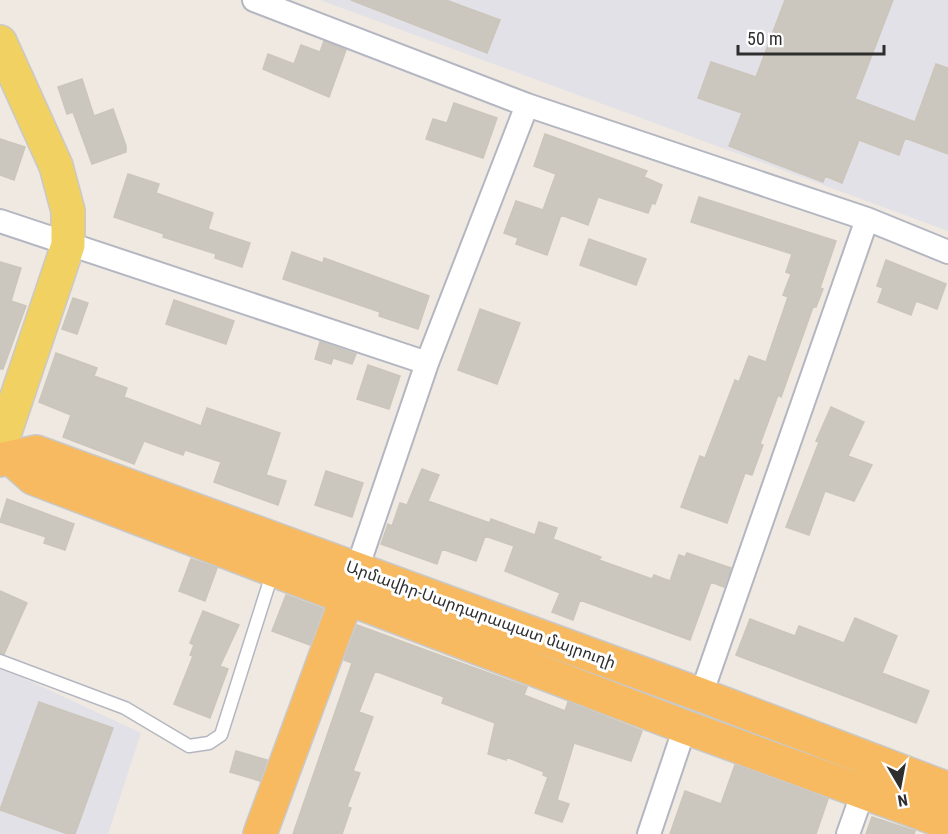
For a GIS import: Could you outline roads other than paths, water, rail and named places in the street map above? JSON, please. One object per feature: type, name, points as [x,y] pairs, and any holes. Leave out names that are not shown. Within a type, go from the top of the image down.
[{"type":"highway","name":"Արմավիր-Սարդարապատ մայրուղի","points":[[4,455],[36,452],[685,727],[948,823]]},
{"type":"highway","name":"Արմավիր-Սարդարապատ մայրուղի","points":[[4,455],[33,478],[273,570],[352,584],[701,695],[948,789]]},
{"type":"highway","name":"Արմավիր-Սարդարապատ մայրուղի","points":[[260,834],[352,584]]},
{"type":"main road","points":[[0,42],[56,166],[68,211],[68,245],[4,455]]},
{"type":"street","points":[[254,0],[527,105],[867,219],[948,252]]},
{"type":"street","points":[[352,584],[427,363],[527,105]]},
{"type":"street","points":[[701,695],[867,219]]},
{"type":"street","points":[[0,221],[427,363]]},
{"type":"street","points":[[649,834],[685,727]]},
{"type":"street","points":[[848,834],[862,792]]},
{"type":"lane","points":[[0,660],[125,708],[189,746],[209,743],[221,735],[273,570]]}]
